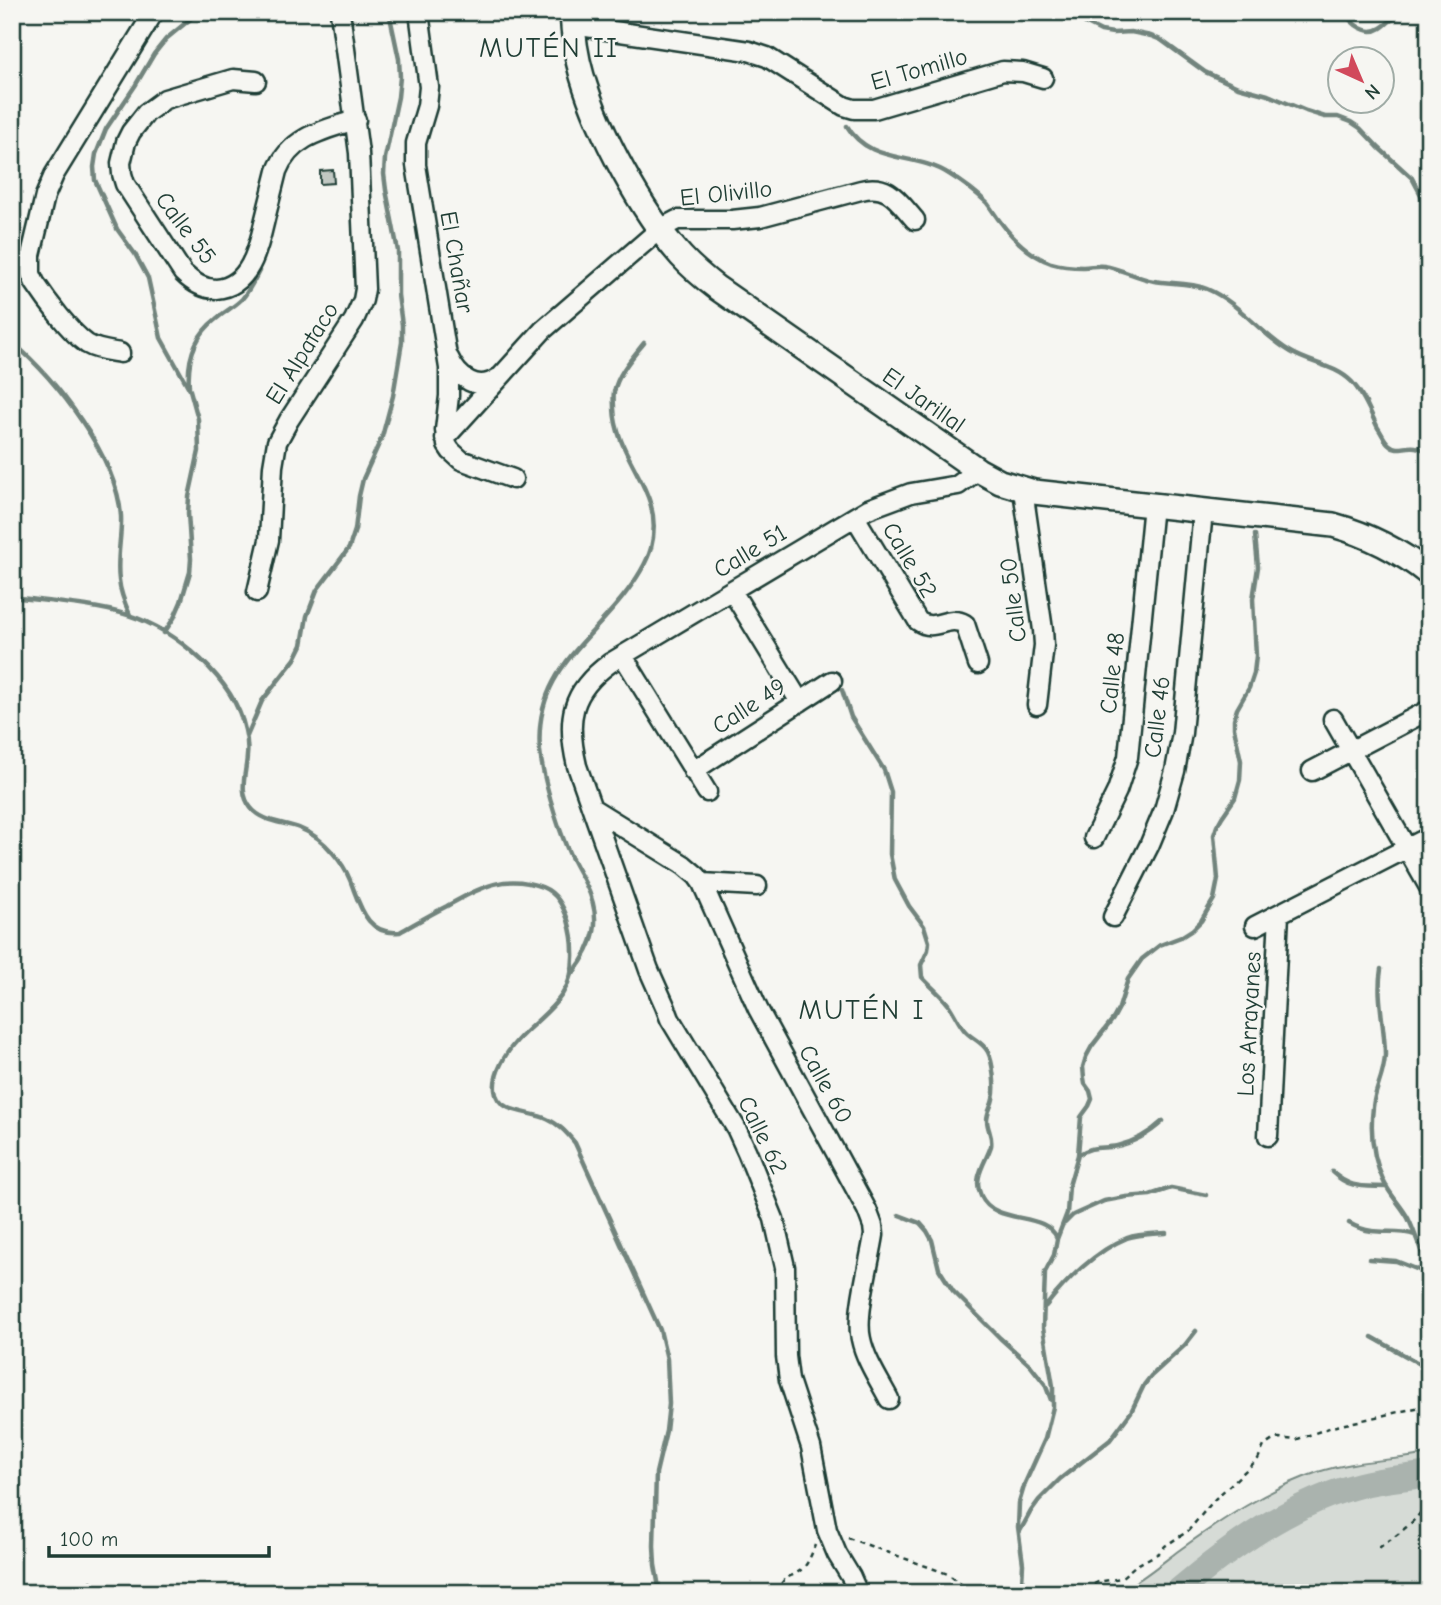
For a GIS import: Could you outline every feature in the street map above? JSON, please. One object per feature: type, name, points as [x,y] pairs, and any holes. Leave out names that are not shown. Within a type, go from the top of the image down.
[{"type":"street","points":[[120,353],[95,348],[80,338],[40,291],[30,265],[45,196],[54,175],[154,12]]},
{"type":"street","name":"El Alpataco","points":[[257,592],[269,540],[277,442],[354,320],[363,300],[365,278],[361,168],[340,12]]},
{"type":"street","name":"El Chañar","points":[[419,12],[429,87],[427,106],[416,143],[416,165],[447,353],[450,382],[445,438]]},
{"type":"street","name":"El Tomillo","points":[[573,19],[749,51],[767,57],[836,102],[854,109],[874,109],[1003,71],[1023,72],[1043,78]]},
{"type":"street","name":"El Jarillal","points":[[573,19],[582,78],[601,126],[628,178],[660,229],[693,268],[717,288],[978,470],[1023,490],[1333,526],[1365,535],[1390,547],[1429,574]]},
{"type":"street","name":"Calle 55","points":[[256,81],[233,79],[165,99],[138,122],[123,153],[122,174],[130,194],[183,272],[205,288],[230,285],[251,265],[258,248],[277,172],[287,152],[313,134],[356,120]]},
{"type":"street","name":"El Olivillo","points":[[445,438],[553,320],[660,229],[677,220],[760,217],[875,187],[894,195],[915,220]]},
{"type":"street","points":[[447,353],[455,369],[470,382],[482,385],[501,376]]},
{"type":"street","points":[[445,438],[451,452],[461,460],[513,479]]},
{"type":"street","name":"Calle 51","points":[[573,712],[582,689],[590,679],[623,656],[868,509],[911,492],[958,485],[978,470]]},
{"type":"street","name":"Calle 50","points":[[1023,490],[1043,638],[1037,705]]},
{"type":"street","name":"Calle 48","points":[[1094,838],[1122,779],[1128,757],[1153,505]]},
{"type":"street","name":"Calle 46","points":[[1113,917],[1149,846],[1164,810],[1175,771],[1182,733],[1203,511]]},
{"type":"street","name":"Calle 52","points":[[855,517],[918,621],[928,626],[952,620],[965,624],[978,664]]},
{"type":"street","points":[[732,591],[800,702]]},
{"type":"street","points":[[623,656],[706,792]]},
{"type":"street","name":"Calle 49","points":[[693,771],[832,681]]},
{"type":"street","points":[[1312,771],[1429,710]]},
{"type":"street","name":"Calle 62","points":[[573,712],[573,753],[649,970],[670,1019],[736,1128],[774,1219],[785,1267],[787,1368],[811,1447],[827,1530],[858,1593]]},
{"type":"street","points":[[1334,719],[1429,887]]},
{"type":"street","name":"Calle 60","points":[[592,808],[684,865],[702,883],[758,1009],[871,1218],[874,1235],[860,1318],[860,1336],[888,1399]]},
{"type":"street","points":[[1255,926],[1429,837]]},
{"type":"street","points":[[702,883],[757,886]]},
{"type":"street","name":"Los Arrayanes","points":[[1268,1136],[1279,914]]},
{"type":"path","points":[[1076,1593],[1098,1582],[1121,1578],[1188,1531],[1215,1499],[1258,1459],[1264,1446],[1273,1440],[1279,1437],[1295,1440],[1332,1427],[1429,1405]]},
{"type":"path","points":[[1379,1548],[1418,1516],[1426,1506],[1428,1492],[1425,1471],[1429,1466]]},
{"type":"path","points":[[778,1593],[786,1576],[803,1569],[817,1540],[827,1530],[948,1574],[972,1593]]},
{"type":"shaded area","points":[[1429,1454],[1429,1593],[1116,1593],[1228,1517],[1299,1479],[1346,1465]]},
{"type":"building","points":[[333,170],[334,183],[320,184],[320,171]]},
{"type":"waterway","points":[[164,633],[181,602],[190,572],[188,513],[199,451],[198,419],[190,390],[161,338],[148,278],[117,229],[95,180],[94,167],[106,129],[154,54],[166,39],[199,12]]},
{"type":"waterway","points":[[247,736],[262,701],[295,659],[302,645],[307,616],[317,590],[349,548],[355,530],[363,479],[382,437],[393,396],[402,342],[402,325],[398,295],[398,251],[384,174],[400,77],[389,12]]},
{"type":"waterway","points":[[1075,12],[1085,23],[1101,31],[1131,32],[1161,40],[1205,72],[1238,87],[1268,95],[1325,117],[1338,117],[1351,122],[1412,178],[1429,210]]},
{"type":"waterway","points":[[1344,12],[1356,25],[1370,31],[1403,15],[1429,15]]},
{"type":"waterway","points":[[847,126],[857,138],[880,153],[936,167],[959,180],[987,203],[1016,240],[1043,260],[1067,266],[1104,266],[1154,281],[1201,287],[1219,295],[1280,345],[1299,356],[1331,368],[1352,382],[1390,445],[1398,448],[1417,447],[1429,453]]},
{"type":"waterway","points":[[189,387],[189,367],[197,341],[208,326],[242,299],[259,271]]},
{"type":"waterway","points":[[12,342],[65,398],[82,421],[108,469],[117,493],[121,516],[118,564],[123,598],[130,615]]},
{"type":"waterway","points":[[573,973],[591,942],[594,909],[586,885],[567,848],[550,800],[540,751],[540,725],[552,684],[563,666],[635,581],[651,548],[654,528],[652,509],[623,444],[614,408],[614,392],[619,378],[644,343]]},
{"type":"waterway","points":[[1016,1593],[1022,1583],[1023,1564],[1018,1527],[1019,1503],[1045,1439],[1053,1407],[1053,1386],[1043,1328],[1045,1272],[1054,1255],[1067,1213],[1069,1186],[1078,1155],[1081,1117],[1092,1099],[1085,1084],[1083,1067],[1092,1046],[1113,1019],[1128,979],[1142,959],[1160,945],[1192,930],[1201,921],[1214,899],[1218,879],[1214,835],[1235,798],[1240,780],[1241,761],[1234,719],[1249,688],[1256,656],[1253,599],[1258,567],[1255,535]]},
{"type":"waterway","points":[[12,597],[85,606],[128,615],[165,632],[200,659],[216,675],[239,711],[247,743],[244,783],[247,802],[256,813],[267,819],[304,830],[326,845],[345,869],[366,917],[379,929],[400,932],[470,893],[504,882],[528,883],[542,887],[559,900],[572,936],[572,971],[566,988],[557,1001],[511,1048],[498,1070],[495,1090],[497,1098],[508,1108],[551,1121],[575,1143],[660,1330],[667,1359],[669,1404],[656,1473],[654,1546],[660,1593]]},
{"type":"waterway","points":[[842,690],[851,717],[884,770],[891,792],[890,854],[895,880],[924,926],[929,942],[921,965],[922,977],[948,1004],[965,1031],[986,1049],[991,1062],[994,1094],[987,1120],[991,1146],[979,1176],[981,1196],[997,1211],[1042,1224],[1051,1229],[1057,1238]]},
{"type":"waterway","points":[[1381,969],[1385,1055],[1373,1107],[1373,1145],[1384,1182],[1408,1218],[1429,1268]]},
{"type":"waterway","points":[[1078,1155],[1093,1149],[1130,1142],[1163,1121]]},
{"type":"waterway","points":[[1429,1165],[1429,1174]]},
{"type":"waterway","points":[[1332,1172],[1351,1184],[1387,1187]]},
{"type":"waterway","points":[[1065,1223],[1073,1215],[1104,1201],[1150,1195],[1171,1188],[1206,1195]]},
{"type":"waterway","points":[[1426,1262],[1429,1193]]},
{"type":"waterway","points":[[899,1215],[920,1223],[927,1231],[939,1269],[953,1291],[1030,1365],[1045,1384],[1051,1400]]},
{"type":"waterway","points":[[1349,1223],[1369,1231],[1415,1235]]},
{"type":"waterway","points":[[1046,1306],[1072,1277],[1104,1250],[1131,1237],[1166,1233]]},
{"type":"waterway","points":[[1369,1259],[1396,1261],[1429,1274]]},
{"type":"waterway","points":[[1019,1533],[1039,1500],[1060,1479],[1110,1440],[1131,1412],[1151,1376],[1185,1345],[1196,1331]]},
{"type":"waterway","points":[[1372,1337],[1429,1369]]},
{"type":"waterway","points":[[1425,1475],[1429,1471]]},
{"type":"waterway","points":[[1176,1593],[1262,1528],[1310,1503],[1360,1485],[1429,1474]]},
{"type":"waterway","points":[[91,1582],[95,1593]]},
{"type":"district","name":"MUTÉN II","points":[[549,48]]},
{"type":"district","name":"MUTÉN I","points":[[862,1010]]}]
